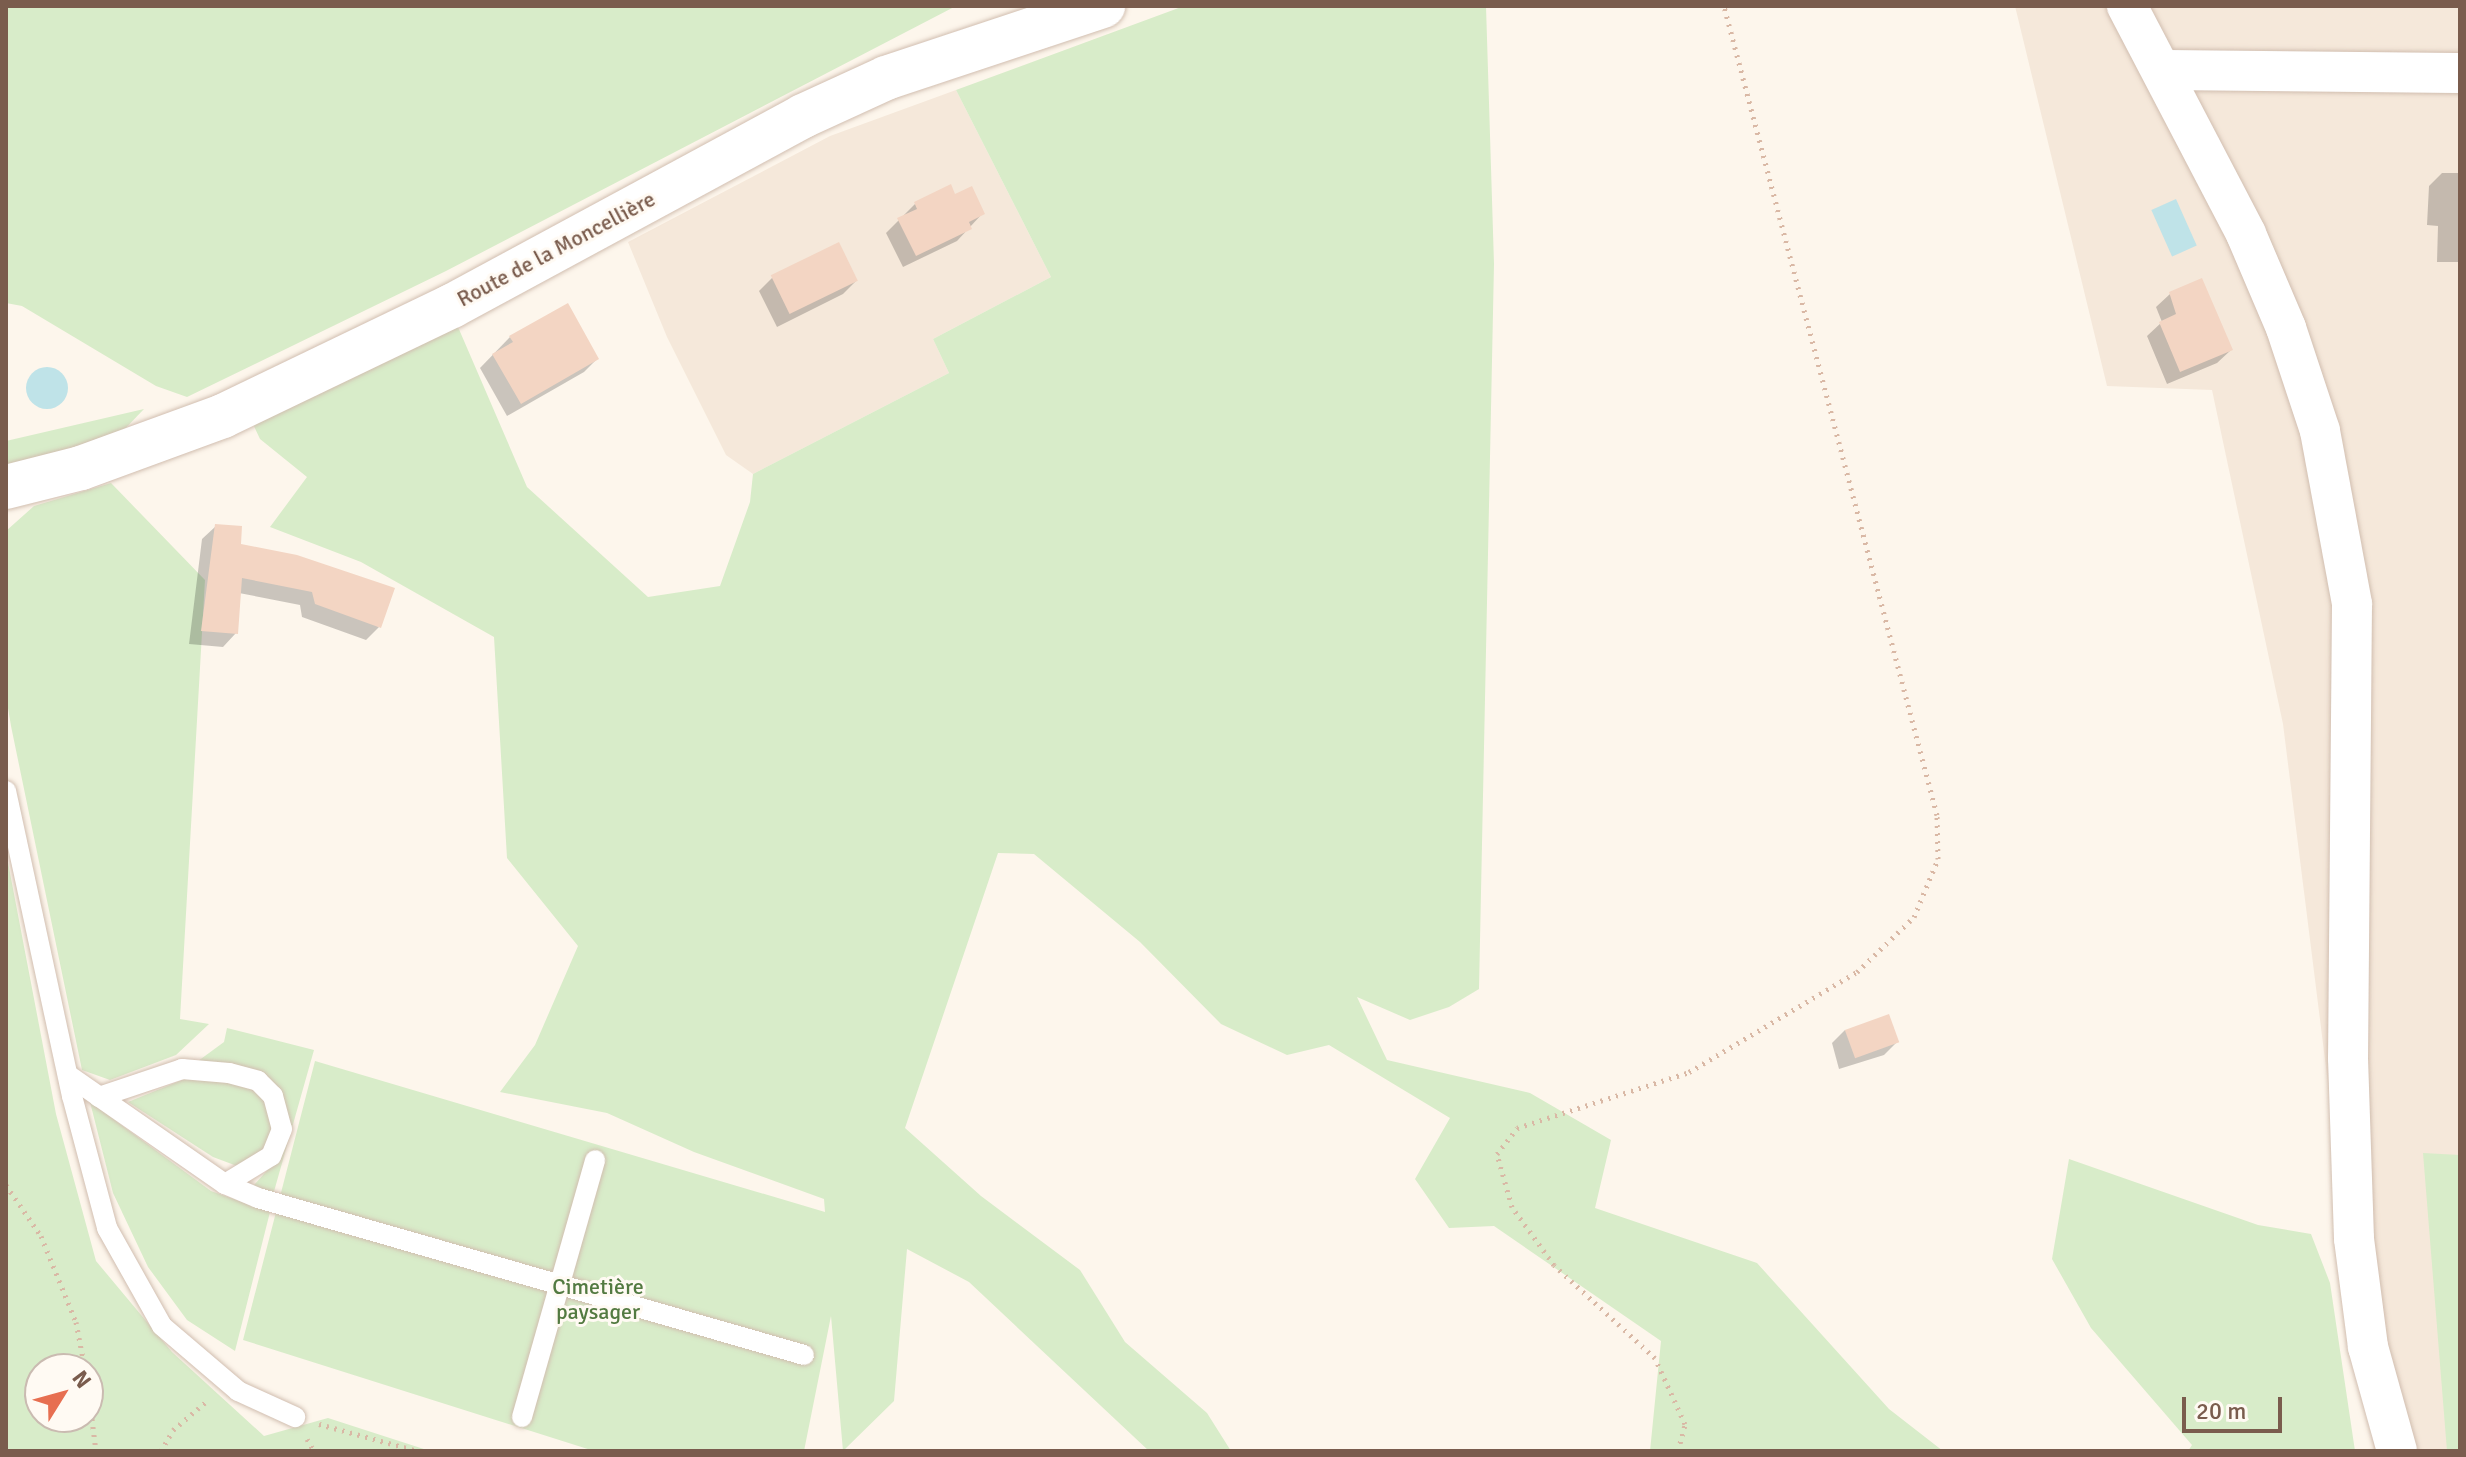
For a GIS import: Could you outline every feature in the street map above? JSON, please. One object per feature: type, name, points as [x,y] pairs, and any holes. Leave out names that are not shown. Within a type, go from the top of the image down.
[{"type":"street","name":"Route de la Moncellière","points":[[6,487],[81,468],[223,416],[452,306],[803,116],[886,78],[1103,6]]},
{"type":"street","points":[[2127,6],[2246,234],[2286,328],[2320,431],[2352,604],[2348,1058],[2354,1239],[2368,1347],[2397,1451]]},
{"type":"street","points":[[2163,70],[2460,73]]},
{"type":"lane","points":[[6,791],[68,1075],[107,1228],[162,1326],[227,1381],[295,1417]]},
{"type":"lane","points":[[99,1097],[182,1069],[229,1073],[258,1081],[273,1096],[282,1129],[271,1156],[225,1184]]},
{"type":"lane","points":[[68,1075],[225,1184],[258,1198],[804,1355]]},
{"type":"lane","points":[[522,1417],[595,1160]]},
{"type":"path","points":[[1678,1451],[1685,1424],[1655,1358],[1554,1265],[1512,1207],[1497,1154],[1517,1128],[1689,1072],[1857,972],[1914,917],[1938,859],[1933,800],[1724,6]]},
{"type":"path","points":[[6,1185],[41,1236],[76,1322],[82,1353]]},
{"type":"path","points":[[161,1451],[173,1430],[227,1381]]},
{"type":"path","points":[[295,1417],[418,1451]]},
{"type":"shaded area","points":[[2015,6],[2460,6],[2460,1451],[2374,1451],[2283,724],[2212,390],[2107,386]]},
{"type":"shaded area","points":[[956,90],[1051,277],[933,339],[949,373],[753,474],[726,455],[667,337],[628,242],[830,136]]},
{"type":"green space","points":[[6,6],[956,6],[446,271],[187,397],[156,386],[22,306],[6,303]]},
{"type":"green space","name":"Cimetière paysager","points":[[1184,6],[1486,6],[1494,264],[1479,989],[1449,1007],[1410,1020],[1357,997],[1387,1060],[1530,1093],[1611,1140],[1595,1208],[1757,1263],[1889,1409],[1943,1451],[1650,1451],[1661,1341],[1494,1226],[1449,1228],[1415,1179],[1450,1118],[1329,1045],[1287,1055],[1221,1024],[1140,942],[1034,854],[998,853],[905,1128],[981,1196],[1080,1270],[1125,1342],[1207,1413],[1231,1451],[1149,1451],[969,1282],[907,1249],[894,1401],[843,1451],[831,1316],[804,1451],[594,1451],[243,1340],[315,1061],[825,1212],[824,1199],[694,1152],[607,1113],[500,1092],[535,1045],[578,946],[507,858],[494,637],[361,562],[270,527],[307,477],[260,439],[253,424],[455,320],[527,487],[648,597],[720,586],[750,502],[753,474],[949,373],[933,339],[1051,277],[956,90]]},
{"type":"green space","points":[[144,409],[119,435],[6,468],[6,441]]},
{"type":"green space","points":[[111,483],[205,580],[180,1019],[209,1024],[176,1055],[110,1080],[82,1070],[11,726],[6,696],[6,531],[34,506]]},
{"type":"green space","points":[[6,852],[56,1114],[96,1261],[172,1352],[264,1436],[328,1418],[430,1451],[6,1451]]},
{"type":"green space","points":[[227,1028],[314,1050],[273,1195],[253,1186],[282,1154],[279,1088],[194,1064],[224,1042]]},
{"type":"green space","points":[[187,1078],[246,1085],[266,1096],[273,1131],[261,1153],[237,1166],[213,1157],[128,1102]]},
{"type":"green space","points":[[90,1102],[211,1191],[270,1212],[235,1351],[187,1320],[148,1267],[113,1193]]},
{"type":"green space","points":[[2423,1153],[2460,1155],[2460,1451],[2447,1451]]},
{"type":"green space","points":[[2069,1159],[2258,1225],[2311,1234],[2330,1283],[2355,1451],[2188,1451],[2192,1445],[2091,1328],[2052,1259]]},
{"type":"water","points":[[2176,199],[2197,246],[2172,257],[2151,210]]},
{"type":"water","points":[[47,367],[62,373],[68,388],[62,403],[47,409],[32,403],[26,388],[32,373]]},
{"type":"building","points":[[951,184],[955,194],[972,186],[985,214],[969,222],[972,229],[916,256],[897,218],[917,209],[914,202]]},
{"type":"building","points":[[839,242],[858,281],[790,314],[771,275]]},
{"type":"building","points":[[2202,278],[2233,350],[2180,372],[2159,322],[2176,314],[2169,292]]},
{"type":"building","points":[[568,303],[599,359],[521,404],[492,354],[513,342],[509,336]]},
{"type":"building","points":[[215,524],[242,526],[241,544],[297,555],[395,588],[381,628],[315,604],[312,592],[242,578],[238,634],[201,631]]},
{"type":"building","points":[[1889,1014],[1899,1042],[1855,1058],[1845,1030]]}]
